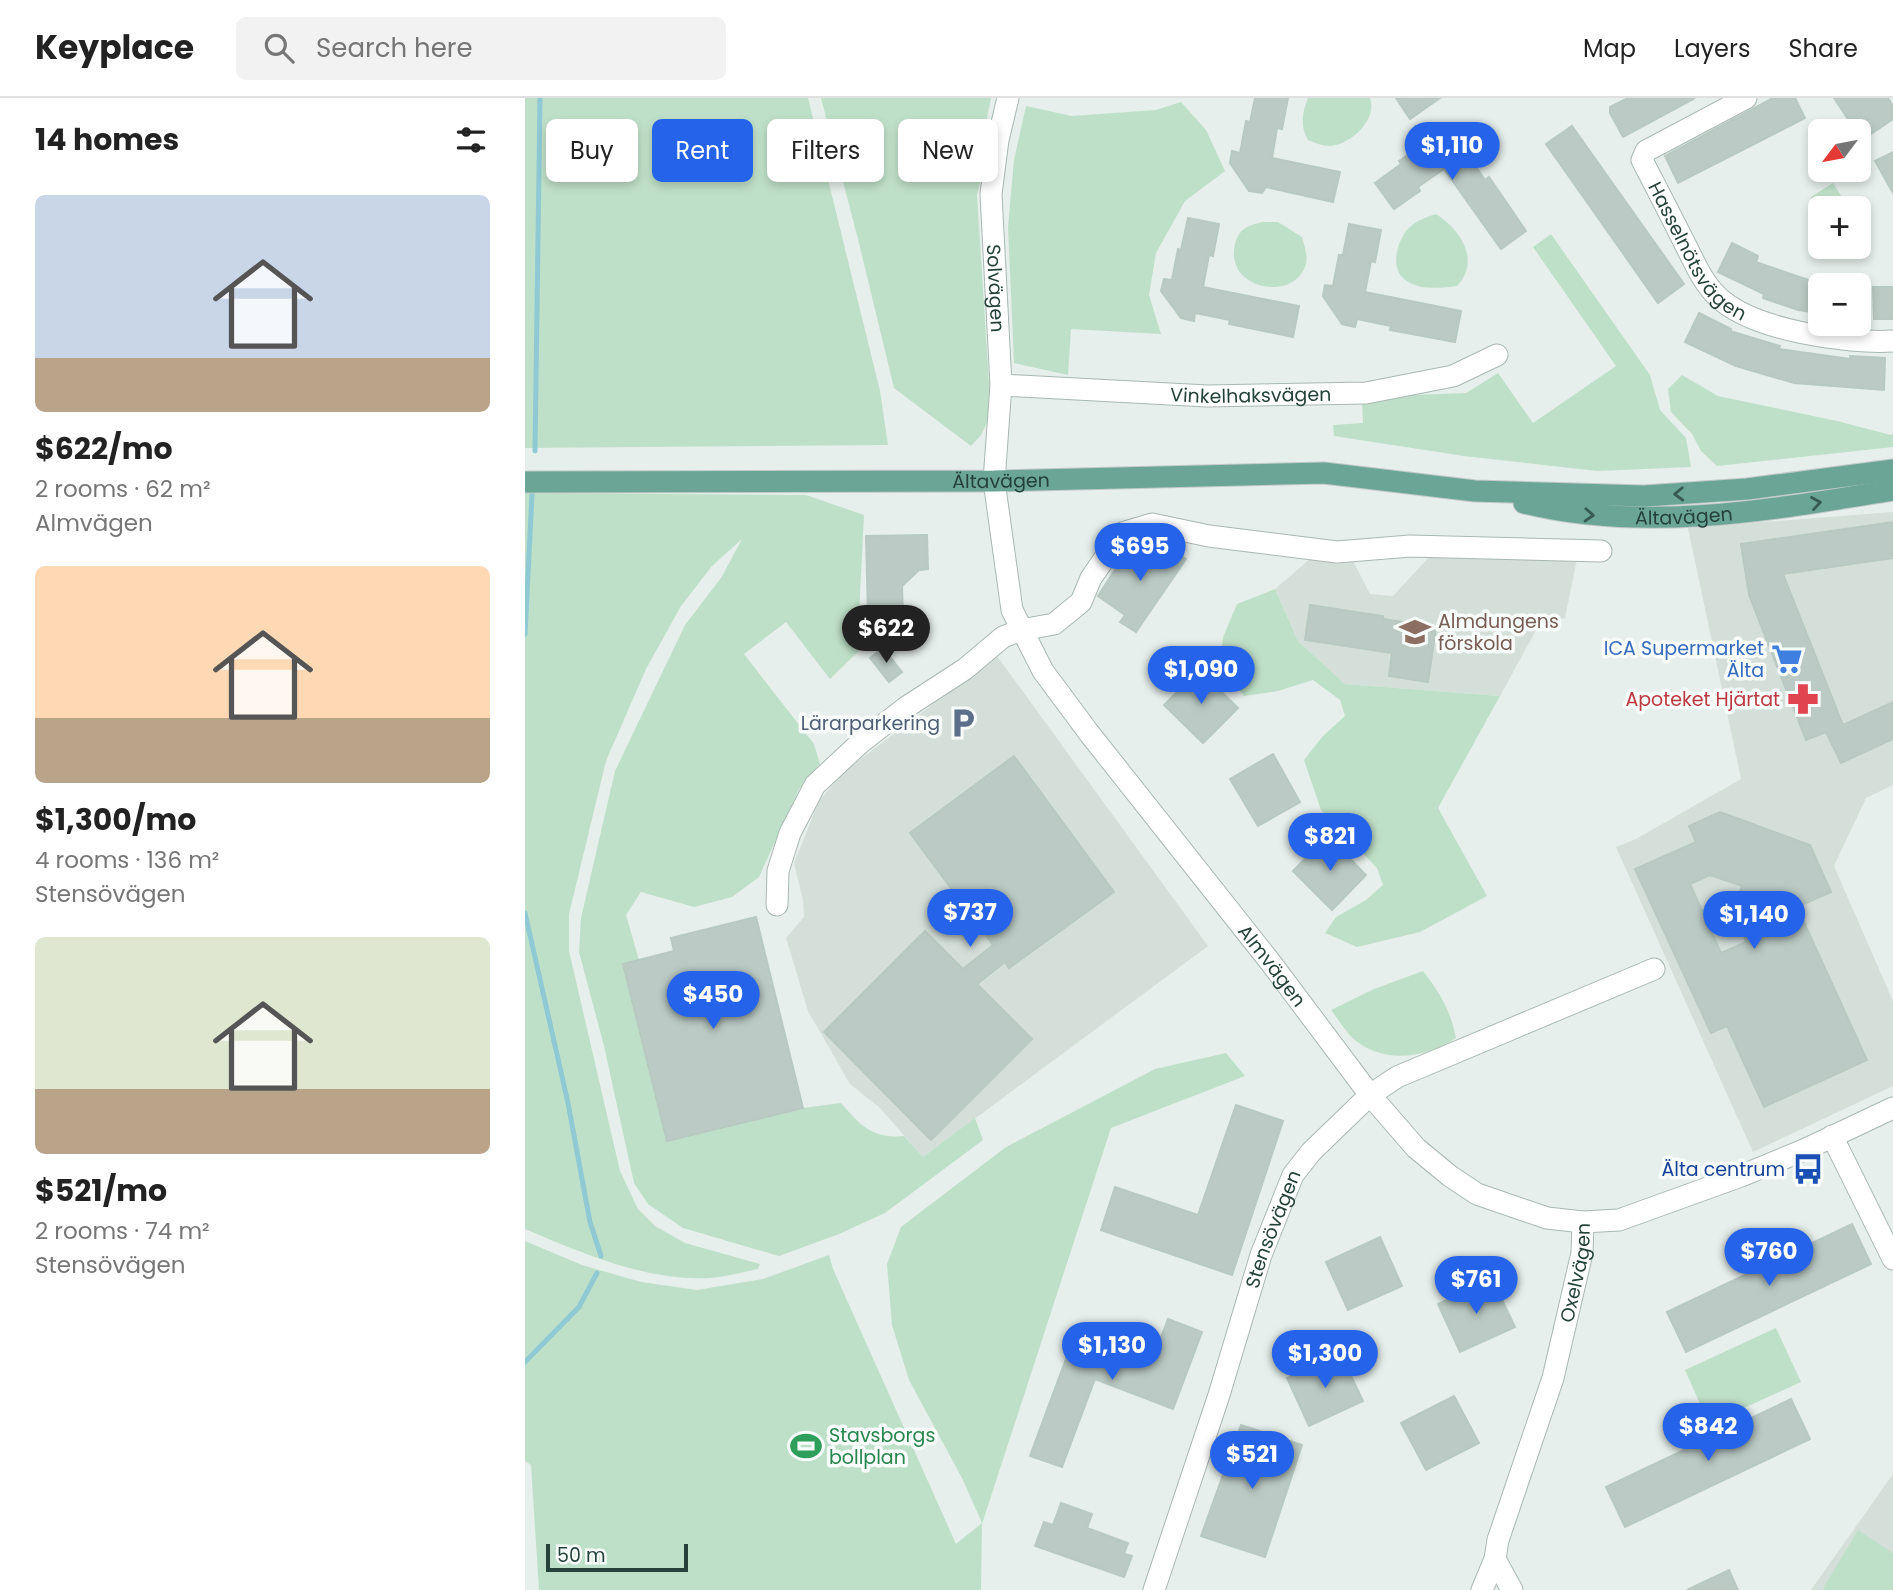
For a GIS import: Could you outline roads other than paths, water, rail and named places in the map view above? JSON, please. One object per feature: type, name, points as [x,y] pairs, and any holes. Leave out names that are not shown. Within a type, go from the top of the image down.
[{"type":"main road","name":"Ältavägen","points":[[525,482],[994,481],[1324,473],[1475,491],[1617,496],[1699,493],[1893,470]]},
{"type":"main road","name":"Ältavägen","points":[[1475,491],[1571,514],[1666,518],[1740,513],[1893,490]]},
{"type":"street","name":"Solvägen","points":[[994,481],[1001,385],[991,194],[998,139],[1009,98]]},
{"type":"street","name":"Hasselnötsvägen","points":[[1746,98],[1646,151],[1642,160],[1704,279],[1719,298],[1737,310],[1764,321],[1801,333],[1836,340],[1893,341]]},
{"type":"street","name":"Vinkelhaksvägen","points":[[1001,385],[1206,396],[1366,393],[1453,376],[1497,355]]},
{"type":"street","name":"Almvägen","points":[[994,481],[1012,610],[1043,671],[1271,962],[1370,1095],[1416,1148],[1450,1177],[1477,1194],[1547,1218],[1583,1222]]},
{"type":"street","points":[[777,905],[778,871],[790,833],[814,785],[859,744],[905,708],[965,668],[1003,637],[1021,630],[1054,624],[1081,602],[1091,578],[1122,533],[1152,524],[1209,536],[1337,552],[1411,546],[1601,551]]},
{"type":"street","name":"Stensövägen","points":[[1154,1590],[1219,1395],[1261,1255],[1293,1175],[1311,1152],[1370,1095],[1397,1077],[1654,969]]},
{"type":"street","name":"Oxelvägen","points":[[1482,1590],[1495,1559],[1498,1540],[1553,1378],[1582,1254],[1583,1222],[1619,1220],[1718,1186],[1804,1150],[1893,1108]]},
{"type":"street","points":[[1832,1136],[1893,1259]]},
{"type":"street","points":[[1495,1559],[1512,1590]]},
{"type":"waterway","points":[[535,451],[540,98]]},
{"type":"waterway","points":[[525,634],[532,495]]},
{"type":"waterway","points":[[525,913],[568,1103],[590,1222],[601,1256]]},
{"type":"waterway","points":[[525,1362],[579,1307],[597,1273]]},
{"type":"place","name":"Almdungens förskola","points":[[1415,632]]},
{"type":"place","name":"ICA Supermarket Älta","points":[[1787,659]]},
{"type":"place","name":"Apoteket Hjärtat","points":[[1803,699]]},
{"type":"place","name":"Lärarparkering","points":[[963,723]]},
{"type":"place","name":"Älta centrum","points":[[1808,1169]]},
{"type":"place","name":"Stavsborgs bollplan","points":[[806,1446]]}]
